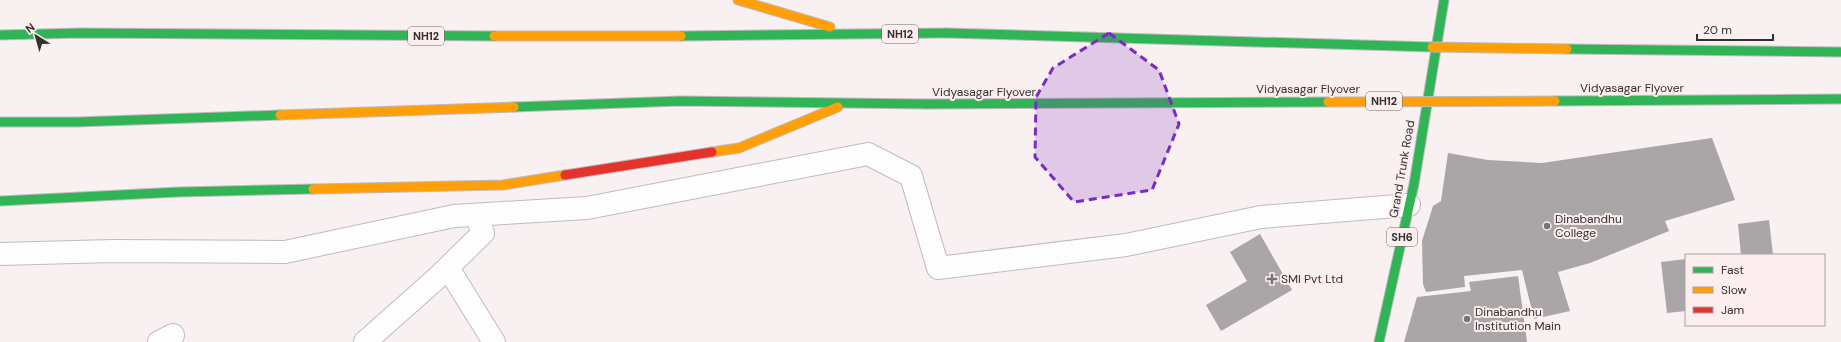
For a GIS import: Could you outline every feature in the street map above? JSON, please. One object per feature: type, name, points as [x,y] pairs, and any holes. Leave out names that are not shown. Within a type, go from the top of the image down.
[{"type":"main road","points":[[738,0],[853,34]]},
{"type":"main road","name":"Grand Trunk Road","points":[[1379,342],[1409,205],[1444,0]]},
{"type":"main road","name":"NH12","points":[[0,36],[88,34],[565,37],[946,33],[1401,47],[1841,52]]},
{"type":"main road","name":"Vidyasagar Flyover","points":[[846,103],[928,104],[1841,99]]},
{"type":"main road","name":"NH12","points":[[0,122],[77,122],[680,101],[846,103]]},
{"type":"main road","points":[[0,201],[178,192],[503,185],[739,148],[846,103]]},
{"type":"street","points":[[0,254],[112,251],[285,252],[454,216],[587,208],[868,154],[912,176],[938,268],[1126,245],[1261,217],[1409,205]]},
{"type":"street","points":[[365,342],[448,268],[483,233],[476,215]]},
{"type":"street","points":[[448,268],[494,342]]},
{"type":"highlighted area","points":[[1109,33],[1159,70],[1179,124],[1152,190],[1074,202],[1035,157],[1036,97],[1053,68]]},
{"type":"building","name":"Dinabandhu College","points":[[1712,138],[1735,200],[1665,221],[1669,231],[1590,263],[1558,272],[1570,311],[1534,319],[1522,270],[1464,276],[1465,287],[1426,292],[1423,284],[1422,241],[1433,206],[1441,201],[1448,153],[1488,160],[1542,163]]},
{"type":"building","points":[[1769,220],[1773,254],[1741,254],[1738,224]]},
{"type":"building","points":[[1260,234],[1292,290],[1221,331],[1206,305],[1247,281],[1230,252]]},
{"type":"building","points":[[1685,259],[1685,311],[1667,313],[1661,262]]},
{"type":"building","name":"Dinabandhu Institution Main","points":[[1518,276],[1527,342],[1404,342],[1417,297],[1471,291],[1469,282]]},
{"type":"traffic: fast","points":[[1379,342],[1414,184],[1444,0]]},
{"type":"traffic: fast","points":[[0,35],[81,33],[494,36]]},
{"type":"traffic: fast","points":[[681,36],[946,33]]},
{"type":"traffic: fast","points":[[946,33],[1432,47]]},
{"type":"traffic: fast","points":[[1567,49],[1841,52]]},
{"type":"traffic: fast","points":[[1555,101],[1841,99]]},
{"type":"traffic: fast","points":[[514,107],[680,101],[928,104]]},
{"type":"traffic: fast","points":[[928,104],[1328,102]]},
{"type":"traffic: fast","points":[[0,122],[77,122],[280,115]]},
{"type":"traffic: fast","points":[[0,201],[179,192],[313,189]]},
{"type":"traffic: slow","points":[[738,0],[830,27]]},
{"type":"traffic: slow","points":[[494,36],[681,36]]},
{"type":"traffic: slow","points":[[1432,47],[1567,49]]},
{"type":"traffic: slow","points":[[1328,102],[1555,101]]},
{"type":"traffic: slow","points":[[280,115],[514,107]]},
{"type":"traffic: slow","points":[[712,152],[739,148],[838,107]]},
{"type":"traffic: slow","points":[[313,189],[503,185],[565,175]]},
{"type":"traffic: jam","points":[[565,175],[712,152]]},
{"type":"place","name":"Dinabandhu College","points":[[1547,226]]},
{"type":"place","name":"SMI Pvt Ltd","points":[[1272,279]]},
{"type":"place","name":"Dinabandhu Institution Main","points":[[1467,319]]}]
